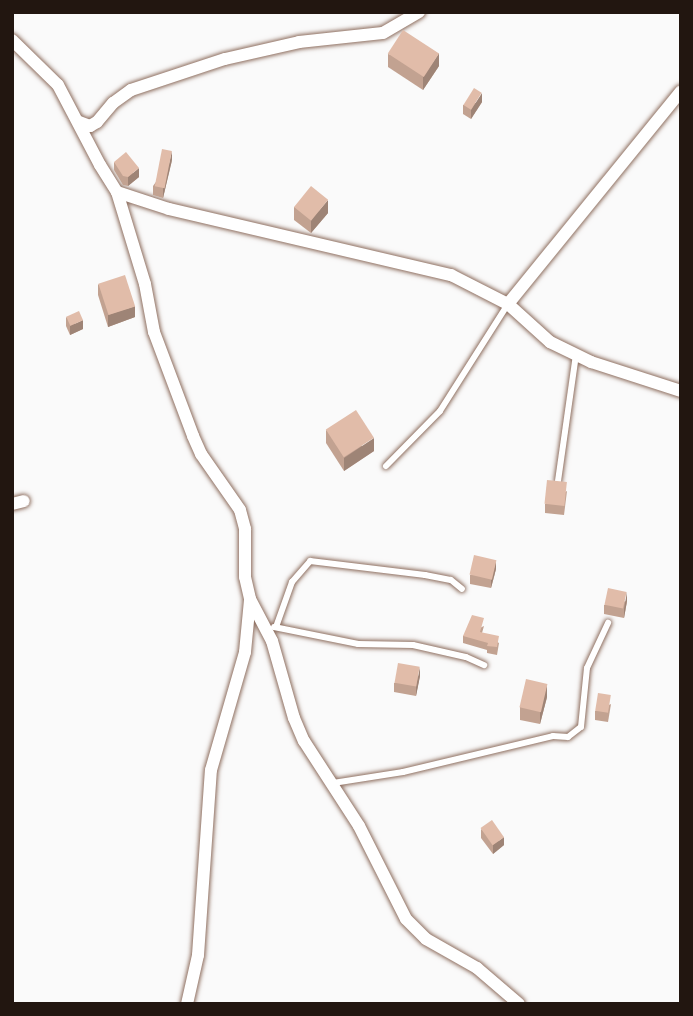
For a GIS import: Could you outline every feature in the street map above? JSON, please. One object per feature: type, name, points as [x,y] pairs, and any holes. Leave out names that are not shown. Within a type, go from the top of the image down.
[{"type":"street","points":[[79,122],[90,126],[131,90],[260,49],[320,38],[383,33],[419,12]]},
{"type":"street","points":[[12,40],[58,85],[117,192],[142,273],[154,332],[201,454],[240,509],[246,541],[245,577],[250,599],[245,652],[211,771],[198,955],[187,1004]]},
{"type":"street","points":[[508,304],[681,91]]},
{"type":"street","points":[[117,192],[169,209],[451,275],[508,304],[550,342],[576,355],[681,391]]},
{"type":"street","points":[[250,599],[271,626],[294,718],[304,741],[370,845],[397,905],[416,931],[435,946],[477,968],[519,1004]]},
{"type":"lane","points":[[386,466],[440,411],[508,304]]},
{"type":"lane","points":[[558,481],[576,355]]},
{"type":"lane","points":[[462,589],[451,580],[425,575],[310,561],[292,582],[271,626],[358,644],[413,645],[466,657],[484,665]]},
{"type":"lane","points":[[331,784],[403,772],[553,736],[568,737],[581,727],[587,668],[608,623]]},
{"type":"building","points":[[403,30],[439,53],[424,77],[388,53]]},
{"type":"building","points":[[474,88],[482,93],[471,110],[463,105]]},
{"type":"building","points":[[162,149],[172,151],[165,188],[155,186]]},
{"type":"building","points":[[126,152],[139,168],[128,177],[123,176],[114,162]]},
{"type":"building","points":[[311,186],[328,200],[311,221],[294,207]]},
{"type":"building","points":[[125,275],[135,306],[109,315],[98,284]]},
{"type":"building","points":[[79,311],[83,320],[70,326],[66,317]]},
{"type":"building","points":[[356,410],[374,438],[344,457],[326,430]]},
{"type":"building","points":[[547,480],[567,482],[564,506],[544,504]]},
{"type":"building","points":[[474,555],[496,560],[492,580],[470,574]]},
{"type":"building","points":[[608,588],[627,592],[623,609],[604,605]]},
{"type":"building","points":[[472,615],[484,618],[480,632],[499,636],[497,647],[487,646],[488,643],[463,636]]},
{"type":"building","points":[[398,663],[420,667],[416,687],[395,683]]},
{"type":"building","points":[[526,679],[547,684],[541,712],[519,707]]},
{"type":"building","points":[[598,693],[611,695],[608,713],[595,711]]},
{"type":"building","points":[[492,820],[504,837],[493,845],[481,828]]}]
